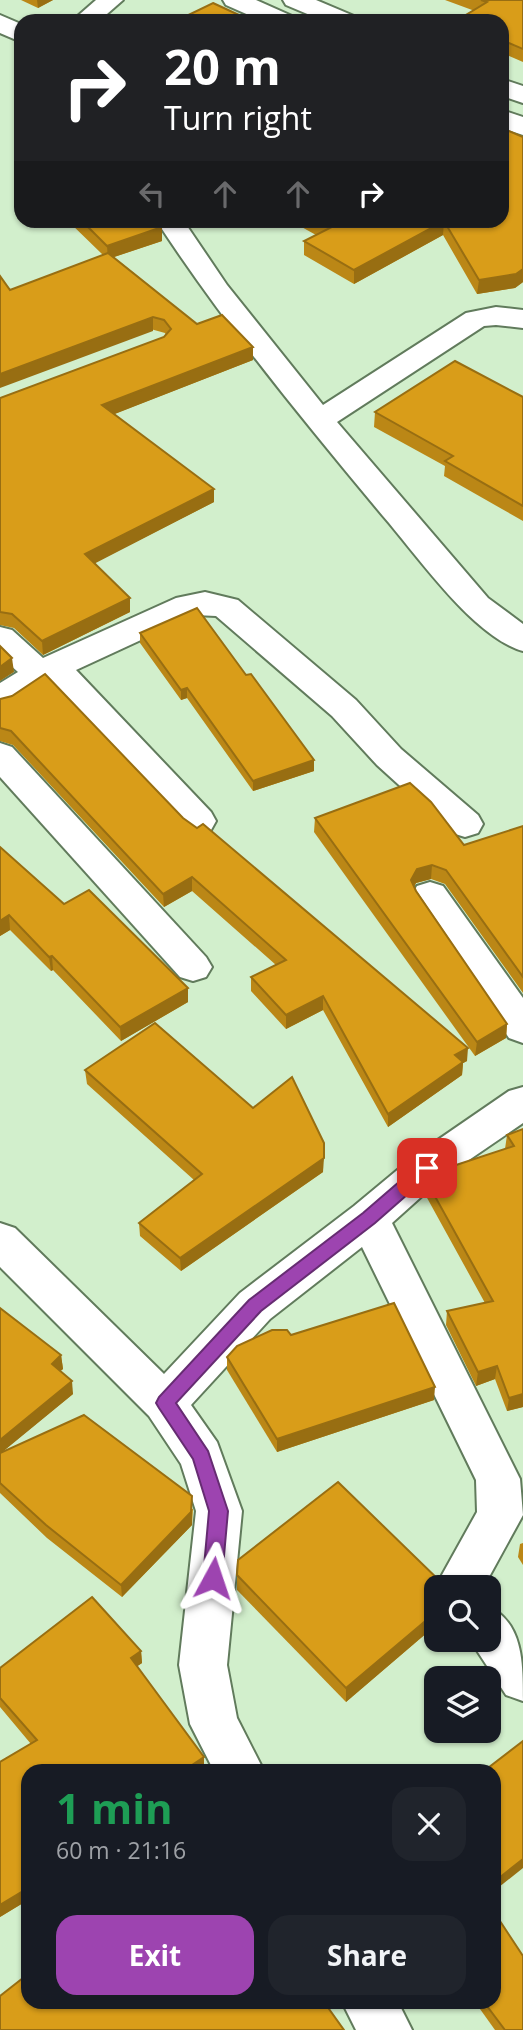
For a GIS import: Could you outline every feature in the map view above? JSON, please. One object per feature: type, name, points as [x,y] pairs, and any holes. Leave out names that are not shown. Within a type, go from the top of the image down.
[{"type":"street","points":[[93,14],[111,0]]},
{"type":"street","points":[[235,0],[267,14]]},
{"type":"street","points":[[295,0],[328,14]]},
{"type":"street","points":[[174,228],[216,290],[320,420],[476,606],[523,640]]},
{"type":"street","points":[[320,420],[476,319],[496,316],[523,318]]},
{"type":"street","points":[[0,699],[46,669],[188,605],[205,603],[226,607],[344,708],[389,757],[465,824]]},
{"type":"street","points":[[0,638],[46,669],[198,821]]},
{"type":"street","points":[[0,755],[193,967]]},
{"type":"street","points":[[430,895],[523,1028]]},
{"type":"street","points":[[165,1403],[255,1306],[369,1218],[427,1168],[523,1102]]},
{"type":"street","points":[[369,1218],[498,1479],[500,1515],[465,1575]]},
{"type":"street","points":[[0,1240],[165,1403],[201,1456],[219,1511],[203,1665],[214,1724],[236,1764]]},
{"type":"street","points":[[501,1647],[523,1679]]},
{"type":"street","points":[[372,2009],[386,2030]]},
{"type":"building","points":[[481,0],[523,0],[523,49],[509,43],[509,14],[467,14],[487,2]]},
{"type":"building","points":[[213,3],[237,14],[190,14]]},
{"type":"building","points":[[509,131],[523,137],[523,269],[516,274],[479,280],[448,228],[509,228]]},
{"type":"building","points":[[89,228],[159,228],[107,246]]},
{"type":"building","points":[[330,228],[431,228],[354,270],[304,241]]},
{"type":"building","points":[[108,253],[197,324],[222,315],[253,347],[102,405],[214,489],[85,554],[130,598],[42,641],[12,614],[0,612],[0,398],[164,337],[171,329],[164,320],[153,317],[0,374],[0,276],[10,290]]},
{"type":"building","points":[[455,361],[523,397],[523,506],[445,461],[453,456],[375,412]]},
{"type":"building","points":[[197,608],[246,675],[251,674],[314,760],[253,781],[187,688],[181,690],[140,633]]},
{"type":"building","points":[[0,646],[12,658],[0,667]]},
{"type":"building","points":[[45,674],[183,818],[197,828],[203,824],[468,1048],[455,1055],[463,1062],[388,1114],[323,996],[286,1015],[251,977],[286,960],[192,877],[163,894],[11,731],[0,728],[0,699],[12,696]]},
{"type":"building","points":[[410,783],[431,802],[464,845],[523,826],[523,977],[446,870],[432,865],[417,869],[411,880],[507,1024],[477,1042],[315,818]]},
{"type":"building","points":[[0,847],[64,904],[89,890],[188,988],[120,1027],[9,915],[0,921]]},
{"type":"building","points":[[155,1023],[253,1108],[292,1077],[324,1143],[324,1158],[180,1258],[139,1223],[202,1174],[85,1070]]},
{"type":"building","points":[[523,1129],[523,1394],[509,1398],[497,1366],[478,1372],[447,1311],[493,1301],[427,1182],[441,1170],[514,1146],[507,1135]]},
{"type":"building","points":[[394,1303],[435,1387],[277,1439],[227,1357],[237,1346],[272,1330],[287,1330],[291,1335]]},
{"type":"building","points":[[0,1308],[61,1355],[52,1364],[72,1381],[0,1440]]},
{"type":"building","points":[[84,1415],[192,1496],[191,1512],[121,1585],[46,1525],[0,1483],[0,1453]]},
{"type":"building","points":[[338,1482],[434,1575],[424,1575],[424,1622],[346,1688],[237,1575],[238,1560]]},
{"type":"building","points":[[92,1597],[141,1651],[131,1658],[204,1757],[194,1764],[21,1764],[21,1892],[0,1905],[0,1762],[37,1740],[0,1698],[0,1668]]},
{"type":"building","points":[[523,1741],[523,1859],[501,1876],[501,1764],[493,1764]]},
{"type":"building","points":[[501,1923],[523,1956],[523,2030],[505,2030],[489,2009],[501,2009]]},
{"type":"building","points":[[21,1980],[21,2009],[329,2009],[344,2030],[0,2030],[0,1996]]},
{"type":"route","points":[[213,1578],[219,1511],[201,1456],[165,1403],[255,1306],[369,1218],[427,1168]]}]
